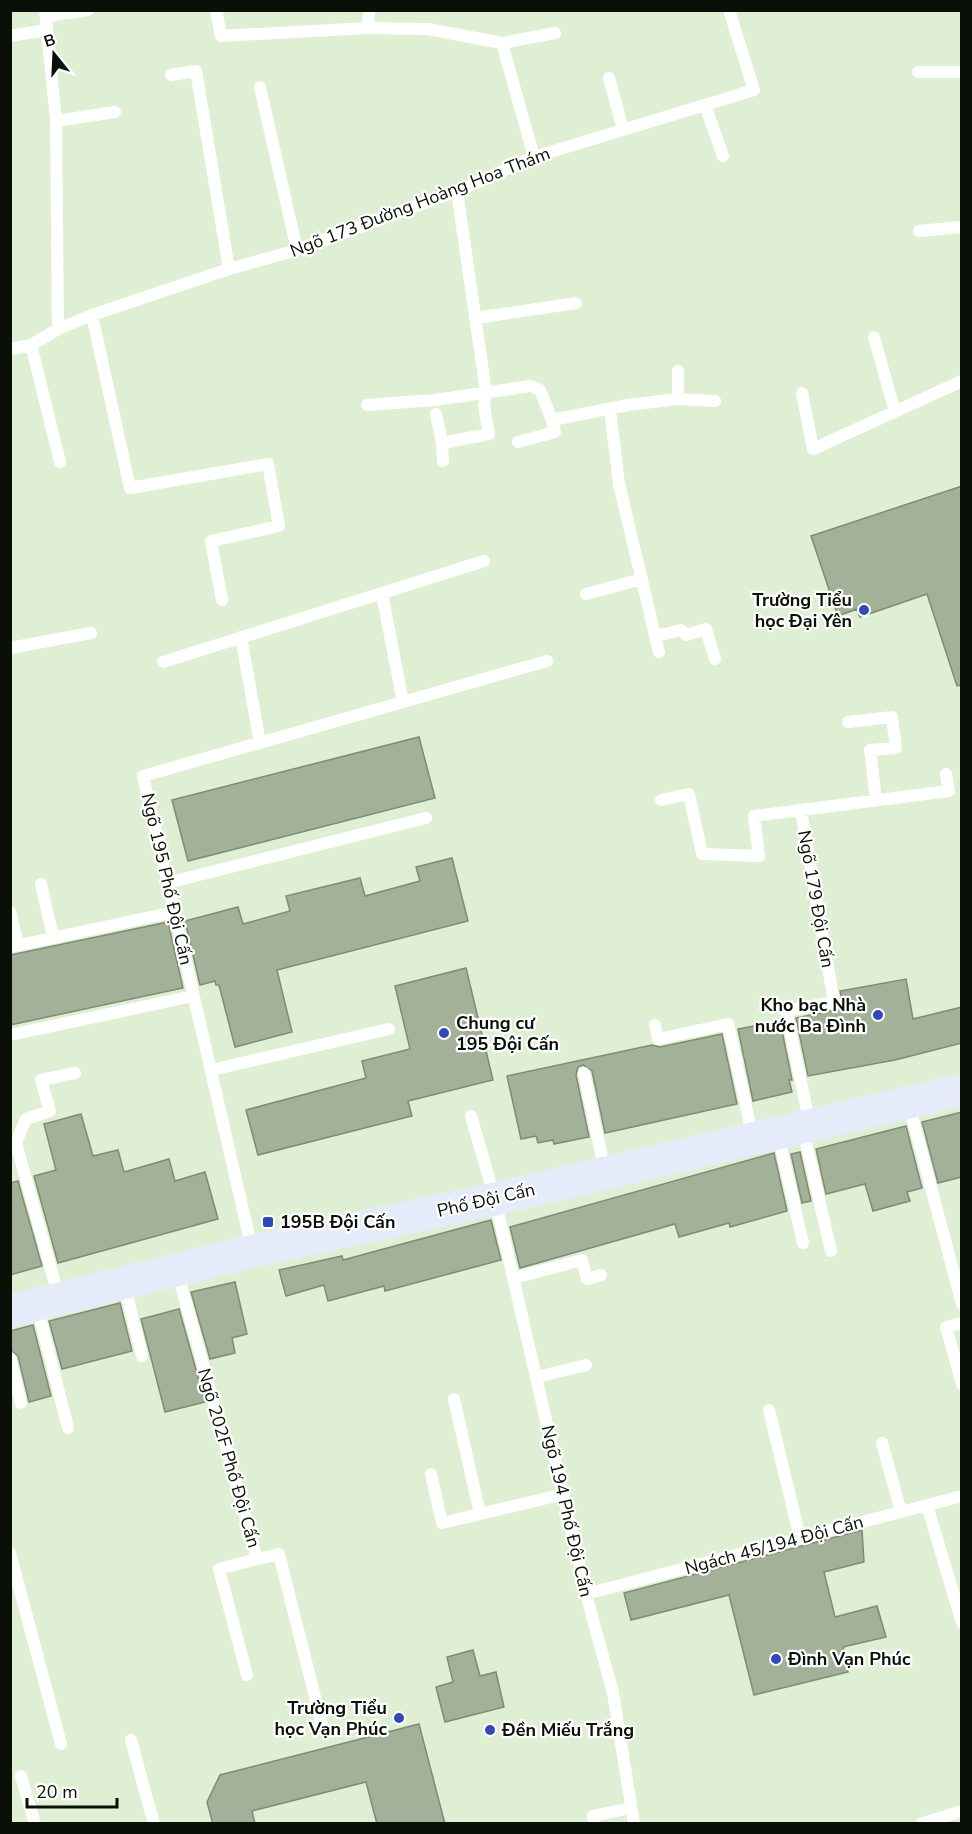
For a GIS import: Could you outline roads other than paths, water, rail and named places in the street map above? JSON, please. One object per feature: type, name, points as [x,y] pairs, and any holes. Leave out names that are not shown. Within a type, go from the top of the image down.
[{"type":"street","name":"Phố Đội Cấn","points":[[35,1305],[253,1251],[495,1199],[962,1090]]},
{"type":"lane","points":[[58,329],[56,121],[46,13],[88,10]]},
{"type":"lane","points":[[216,10],[221,36],[368,28],[428,29],[502,43],[555,33]]},
{"type":"lane","points":[[368,28],[369,10]]},
{"type":"lane","name":"Ngõ 173 Đường Hoàng Hoa Thám","points":[[10,349],[31,345],[58,329],[92,315],[229,269],[297,250],[457,191],[534,157],[754,90],[729,10]]},
{"type":"lane","points":[[10,36],[47,30]]},
{"type":"lane","points":[[502,43],[534,157]]},
{"type":"lane","points":[[171,75],[196,71],[229,269]]},
{"type":"lane","points":[[918,72],[962,72]]},
{"type":"lane","points":[[609,78],[623,129]]},
{"type":"lane","points":[[260,87],[297,250]]},
{"type":"lane","points":[[705,105],[723,156]]},
{"type":"lane","points":[[56,121],[115,112]]},
{"type":"lane","points":[[442,443],[489,434],[484,406],[486,392],[457,191]]},
{"type":"lane","points":[[919,231],[962,227]]},
{"type":"lane","points":[[476,318],[576,303]]},
{"type":"lane","points":[[92,315],[130,488],[268,464],[279,526],[211,541],[222,600]]},
{"type":"lane","points":[[874,337],[895,412]]},
{"type":"lane","points":[[31,345],[60,462]]},
{"type":"lane","points":[[678,371],[678,399]]},
{"type":"lane","points":[[802,393],[813,449],[962,381]]},
{"type":"lane","points":[[367,405],[435,400],[531,386],[540,390],[555,432],[518,442]]},
{"type":"lane","points":[[552,420],[678,399],[715,401]]},
{"type":"lane","points":[[610,409],[620,484],[659,652]]},
{"type":"lane","points":[[436,414],[443,461]]},
{"type":"lane","points":[[163,662],[484,561]]},
{"type":"lane","points":[[586,594],[642,579]]},
{"type":"lane","points":[[382,594],[403,702]]},
{"type":"lane","points":[[656,636],[681,630],[686,635],[706,629],[715,659]]},
{"type":"lane","points":[[10,648],[91,633]]},
{"type":"lane","points":[[241,637],[260,743]]},
{"type":"lane","name":"Ngõ 195 Phố Đội Cấn","points":[[253,1251],[143,776],[547,661]]},
{"type":"lane","points":[[848,722],[892,717],[896,748],[870,750],[876,800]]},
{"type":"lane","points":[[660,800],[689,794],[702,854],[759,856],[754,816],[949,791],[946,774]]},
{"type":"lane","name":"Ngõ 179 Đội Cấn","points":[[786,1132],[786,1011],[834,1002],[801,811]]},
{"type":"lane","points":[[167,883],[426,818]]},
{"type":"lane","points":[[41,884],[53,937]]},
{"type":"lane","points":[[10,912],[14,946],[174,912]]},
{"type":"lane","points":[[10,1035],[194,996]]},
{"type":"lane","points":[[655,1025],[658,1039],[728,1024],[786,1132],[831,1251]]},
{"type":"lane","points":[[211,1070],[389,1029]]},
{"type":"lane","points":[[68,1428],[35,1305],[16,1143],[26,1119],[50,1112],[41,1080],[75,1073]]},
{"type":"lane","points":[[584,1073],[605,1173]]},
{"type":"lane","points":[[909,1104],[962,1304]]},
{"type":"lane","name":"Ngõ 194 Phố Đội Cấn","points":[[471,1116],[495,1199],[586,1594],[613,1693],[634,1824]]},
{"type":"lane","points":[[786,1132],[804,1243]]},
{"type":"lane","points":[[514,1278],[582,1260],[587,1279],[601,1275]]},
{"type":"lane","name":"Ngõ 202F Phố Đội Cấn","points":[[176,1270],[257,1559],[279,1554],[322,1725]]},
{"type":"lane","points":[[124,1282],[142,1356]]},
{"type":"lane","points":[[962,1323],[946,1327],[962,1384]]},
{"type":"lane","points":[[10,1358],[21,1403]]},
{"type":"lane","points":[[537,1377],[586,1365]]},
{"type":"lane","points":[[454,1399],[480,1514]]},
{"type":"lane","points":[[769,1410],[800,1538]]},
{"type":"lane","points":[[882,1443],[901,1512]]},
{"type":"lane","points":[[431,1474],[442,1523],[564,1494]]},
{"type":"lane","name":"Ngách 45/194 Đội Cấn","points":[[586,1594],[962,1496]]},
{"type":"lane","points":[[927,1505],[962,1623]]},
{"type":"lane","points":[[10,1553],[61,1743]]},
{"type":"lane","points":[[247,1675],[219,1569],[257,1559]]},
{"type":"lane","points":[[131,1740],[154,1824]]},
{"type":"lane","points":[[21,1776],[35,1824]]},
{"type":"lane","points":[[594,1824],[593,1816],[630,1808]]},
{"type":"lane","points":[[921,1824],[962,1811]]},
{"type":"place","name":"Trường Tiểu học Đại Yên","points":[[864,610]]},
{"type":"place","name":"Kho bạc Nhà nước Ba Đình","points":[[878,1015]]},
{"type":"place","name":"Chung cư 195 Đội Cấn","points":[[444,1033]]},
{"type":"place","name":"195B Đội Cấn","points":[[268,1222]]},
{"type":"place","name":"Đình Vạn Phúc","points":[[776,1659]]},
{"type":"place","name":"Trường Tiểu học Vạn Phúc","points":[[399,1718]]},
{"type":"place","name":"Đền Miếu Trắng","points":[[490,1730]]}]
